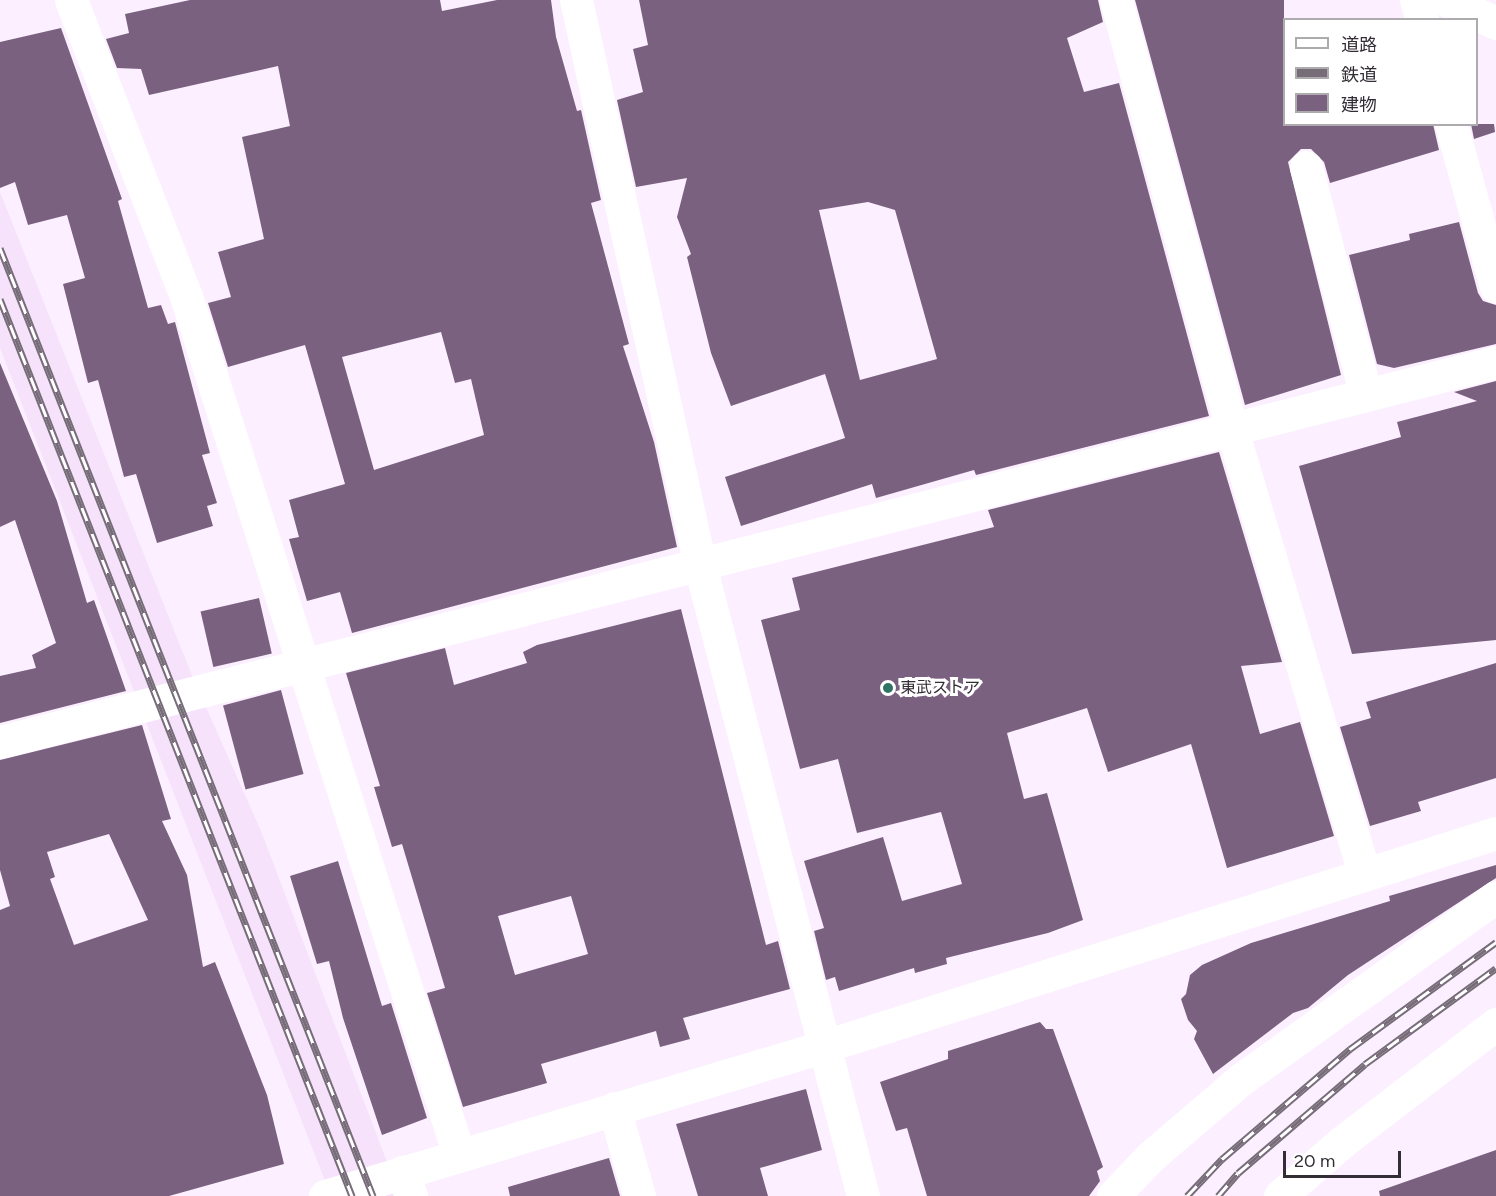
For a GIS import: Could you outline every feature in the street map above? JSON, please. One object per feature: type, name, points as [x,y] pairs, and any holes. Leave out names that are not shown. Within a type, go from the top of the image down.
[{"type":"street","points":[[71,0],[186,296],[301,666],[459,1155]]},
{"type":"street","points":[[576,0],[700,565],[822,1047],[863,1196]]},
{"type":"street","points":[[1116,0],[1232,430],[1365,874]]},
{"type":"street","points":[[1416,0],[1421,18]]},
{"type":"street","points":[[1446,0],[1496,23]]},
{"type":"street","points":[[1452,126],[1496,287]]},
{"type":"street","points":[[1306,167],[1366,395]]},
{"type":"street","points":[[0,742],[1496,362]]},
{"type":"street","points":[[325,1196],[407,1184],[459,1155],[822,1047],[1496,832]]},
{"type":"street","points":[[1113,1196],[1149,1158],[1240,1080],[1496,897]]},
{"type":"street","points":[[1280,1196],[1342,1142],[1495,1026]]},
{"type":"street","points":[[614,1108],[639,1196]]},
{"type":"shaded area","points":[[0,192],[193,678],[261,831],[400,1196],[331,1196],[0,348]]},
{"type":"building","points":[[190,0],[440,0],[442,11],[497,0],[551,0],[556,37],[577,111],[581,110],[601,200],[591,203],[629,344],[623,346],[654,442],[677,547],[352,633],[340,592],[307,601],[289,539],[299,537],[289,500],[345,484],[305,345],[228,367],[208,303],[231,297],[218,252],[264,239],[242,137],[290,126],[278,66],[149,95],[141,69],[117,68],[106,39],[129,33],[125,14]],"holes":[[[441,332],[455,383],[471,379],[484,435],[374,470],[342,357]]]},
{"type":"building","points":[[639,0],[1098,0],[1103,22],[1067,38],[1084,92],[1119,83],[1209,416],[976,475],[974,470],[876,498],[872,484],[741,526],[725,477],[845,438],[825,374],[731,406],[711,353],[687,257],[691,254],[677,217],[687,178],[636,187],[617,100],[643,92],[633,49],[648,45]],"holes":[[[868,202],[895,210],[937,359],[860,380],[819,210]]]},
{"type":"building","points":[[1135,0],[1284,0],[1283,126],[1433,126],[1439,150],[1330,183],[1324,162],[1311,149],[1301,149],[1288,162],[1341,375],[1245,405]]},
{"type":"building","points":[[61,28],[122,199],[118,201],[148,308],[161,305],[168,324],[175,322],[210,453],[202,455],[217,503],[207,506],[213,526],[157,543],[136,474],[124,477],[98,380],[88,383],[63,284],[85,278],[67,215],[28,225],[15,182],[0,188],[0,42]]},
{"type":"building","points":[[1494,124],[1495,132],[1474,139],[1471,126]]},
{"type":"building","points":[[1459,222],[1478,293],[1483,301],[1496,305],[1496,344],[1394,368],[1377,364],[1349,255],[1410,240],[1409,234]]},
{"type":"building","points":[[0,363],[57,501],[87,603],[94,600],[126,691],[0,723],[0,676],[36,668],[32,655],[56,643],[15,520],[0,527]]},
{"type":"building","points":[[1496,381],[1496,640],[1352,654],[1299,466],[1401,437],[1397,422],[1477,401],[1454,392]]},
{"type":"building","points":[[1219,452],[1282,662],[1241,666],[1260,734],[1300,722],[1334,836],[1227,868],[1191,744],[1108,772],[1087,708],[1007,733],[1024,799],[1047,793],[1083,920],[1048,933],[946,958],[947,964],[915,973],[914,968],[839,991],[835,977],[826,980],[814,931],[824,928],[804,861],[883,837],[902,901],[962,884],[941,812],[857,833],[838,759],[800,769],[761,620],[800,610],[792,578],[994,527],[988,510]]},
{"type":"building","points":[[259,598],[272,654],[213,667],[201,611]]},
{"type":"building","points":[[681,609],[766,945],[778,941],[790,989],[683,1018],[690,1039],[660,1047],[656,1031],[541,1064],[547,1083],[463,1107],[427,993],[445,988],[402,844],[392,847],[374,787],[380,786],[346,673],[445,648],[454,685],[527,663],[523,652],[537,645]],"holes":[[[571,896],[588,954],[515,975],[498,916]]]},
{"type":"building","points":[[1496,663],[1496,778],[1418,802],[1421,811],[1370,826],[1340,727],[1371,718],[1366,702]]},
{"type":"building","points":[[281,690],[304,774],[246,790],[223,706]]},
{"type":"building","points":[[142,725],[171,819],[162,821],[187,875],[203,967],[215,962],[267,1095],[284,1164],[169,1196],[0,1196],[0,910],[10,906],[0,870],[0,760]],"holes":[[[109,834],[148,920],[74,945],[50,879],[55,877],[47,852]]]},
{"type":"building","points":[[338,861],[382,1006],[391,1003],[427,1118],[382,1135],[343,1018],[329,961],[317,964],[290,876]]},
{"type":"building","points":[[1496,865],[1496,878],[1348,975],[1308,1008],[1293,1013],[1213,1074],[1194,1039],[1197,1031],[1188,1020],[1181,999],[1186,994],[1190,975],[1202,965],[1251,943],[1390,901],[1389,896]]},
{"type":"building","points":[[1040,1022],[1046,1029],[1053,1029],[1103,1167],[1097,1171],[1100,1181],[1089,1196],[927,1196],[907,1128],[896,1131],[880,1082],[948,1059],[948,1051]]},
{"type":"building","points":[[806,1089],[822,1150],[760,1168],[768,1196],[698,1196],[676,1124]]},
{"type":"building","points":[[1496,1150],[1496,1196],[1380,1196],[1379,1191]]},
{"type":"building","points":[[609,1158],[620,1196],[510,1196],[508,1187]]},
{"type":"railway","points":[[0,248],[373,1196]]},
{"type":"railway","points":[[0,299],[352,1196]]},
{"type":"railway","points":[[1187,1196],[1222,1159],[1350,1049],[1496,942]]},
{"type":"railway","points":[[1218,1196],[1238,1173],[1365,1064],[1496,968]]},
{"type":"place","name":"東武ストア","points":[[888,688]]}]
